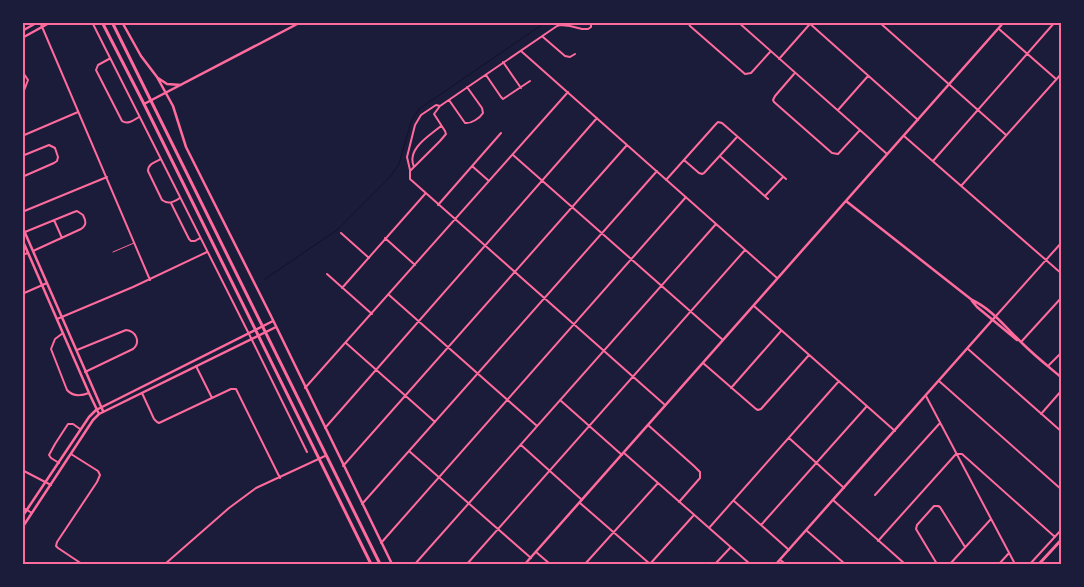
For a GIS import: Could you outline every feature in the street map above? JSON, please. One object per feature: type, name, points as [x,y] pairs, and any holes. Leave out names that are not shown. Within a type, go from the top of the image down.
[{"type":"main road","points":[[102,22],[370,564]]},
{"type":"main road","points":[[112,22],[380,564]]},
{"type":"main road","points":[[1039,564],[1062,539]]},
{"type":"street","points":[[22,31],[39,22],[42,27],[150,280]]},
{"type":"street","points":[[22,38],[51,22]]},
{"type":"street","points":[[92,22],[307,452]]},
{"type":"street","points":[[122,22],[141,56],[157,77],[176,113],[186,147],[392,564]]},
{"type":"street","points":[[144,104],[301,22]]},
{"type":"street","points":[[410,171],[444,136],[445,132],[434,114],[440,106],[560,24],[586,29],[590,28],[591,22]]},
{"type":"street","points":[[688,22],[690,26],[745,74],[751,73],[770,52]]},
{"type":"street","points":[[738,22],[887,154]]},
{"type":"street","points":[[879,22],[1006,135]]},
{"type":"street","points":[[525,564],[1004,22]]},
{"type":"street","points":[[933,161],[1055,22]]},
{"type":"street","points":[[779,59],[809,23],[918,120]]},
{"type":"street","points":[[999,29],[1056,79]]},
{"type":"street","points":[[542,36],[565,56],[570,57],[575,54]]},
{"type":"street","points":[[521,50],[777,278]]},
{"type":"street","points":[[110,58],[98,65],[96,70],[122,121],[128,123],[139,117]]},
{"type":"street","points":[[503,62],[521,88]]},
{"type":"street","points":[[22,70],[28,80],[22,96]]},
{"type":"street","points":[[795,73],[773,100],[796,122],[836,155],[860,130]]},
{"type":"street","points":[[961,186],[1062,73]]},
{"type":"street","points":[[485,74],[502,98],[506,98],[530,82]]},
{"type":"street","points":[[838,110],[868,76]]},
{"type":"street","points":[[157,77],[167,84],[182,84]]},
{"type":"street","points":[[449,100],[465,123],[468,124],[480,117],[483,111],[467,87]]},
{"type":"street","points":[[305,388],[568,92]]},
{"type":"street","points":[[440,106],[436,105],[426,111],[416,123],[407,157],[410,179],[666,406]]},
{"type":"street","points":[[22,136],[78,112]]},
{"type":"street","points":[[324,428],[597,118]]},
{"type":"street","points":[[666,180],[718,122],[722,123],[786,179]]},
{"type":"street","points":[[414,167],[412,162],[414,151],[424,139],[441,126]]},
{"type":"street","points":[[438,205],[501,134]]},
{"type":"street","points":[[904,136],[1062,274]]},
{"type":"street","points":[[684,160],[699,173],[706,173],[737,137]]},
{"type":"street","points":[[343,466],[627,144]]},
{"type":"street","points":[[22,156],[49,145],[55,148],[58,157],[54,163],[22,177]]},
{"type":"street","points":[[512,155],[723,340]]},
{"type":"street","points":[[720,156],[766,197],[783,177]]},
{"type":"street","points":[[161,159],[150,165],[148,171],[162,200],[171,203],[180,198]]},
{"type":"street","points":[[472,166],[489,181]]},
{"type":"street","points":[[362,504],[657,171]]},
{"type":"street","points":[[22,212],[107,177]]},
{"type":"street","points":[[342,288],[425,193]]},
{"type":"street","points":[[381,543],[686,197]]},
{"type":"street","points":[[846,201],[972,300],[977,307],[994,318],[1062,378]]},
{"type":"street","points":[[171,203],[189,239],[194,241],[200,238]]},
{"type":"street","points":[[25,232],[77,211],[82,213],[86,220],[86,225],[81,229],[34,250]]},
{"type":"street","points":[[54,220],[62,238]]},
{"type":"street","points":[[414,564],[716,224]]},
{"type":"street","points":[[22,226],[103,412]]},
{"type":"street","points":[[341,233],[369,258]]},
{"type":"street","points":[[386,238],[415,265]]},
{"type":"street","points":[[22,240],[99,414]]},
{"type":"street","points":[[776,564],[1062,242]]},
{"type":"street","points":[[467,564],[745,250]]},
{"type":"street","points":[[57,319],[150,280],[207,252]]},
{"type":"street","points":[[22,255],[28,253]]},
{"type":"street","points":[[327,274],[372,314]]},
{"type":"street","points":[[22,294],[47,283]]},
{"type":"street","points":[[389,294],[537,426]]},
{"type":"street","points":[[1021,342],[1062,297]]},
{"type":"street","points":[[754,306],[895,431]]},
{"type":"street","points":[[22,517],[96,410],[273,321]]},
{"type":"street","points":[[22,528],[93,420],[99,414],[276,327]]},
{"type":"street","points":[[76,350],[126,330],[132,331],[136,336],[137,344],[133,349],[86,372]]},
{"type":"street","points":[[731,388],[781,330]]},
{"type":"street","points":[[63,333],[54,339],[51,349],[68,391],[71,394],[80,396],[89,393]]},
{"type":"street","points":[[346,343],[435,422]]},
{"type":"street","points":[[967,348],[1062,432]]},
{"type":"street","points":[[1048,366],[1062,352]]},
{"type":"street","points":[[703,363],[758,410],[761,409],[809,355]]},
{"type":"street","points":[[76,363],[81,361]]},
{"type":"street","points":[[196,366],[212,398]]},
{"type":"street","points":[[175,371],[177,375]]},
{"type":"street","points":[[709,528],[839,381]]},
{"type":"street","points":[[939,381],[1062,490]]},
{"type":"street","points":[[142,393],[154,419],[158,423],[166,421],[231,389],[236,389],[280,478]]},
{"type":"street","points":[[1041,414],[1062,390]]},
{"type":"street","points":[[926,396],[1015,564]]},
{"type":"street","points":[[560,400],[750,564]]},
{"type":"street","points":[[761,525],[867,406]]},
{"type":"street","points":[[875,495],[940,423]]},
{"type":"street","points":[[59,463],[51,458],[49,453],[66,426],[72,424],[81,430]]},
{"type":"street","points":[[648,426],[694,466],[701,475],[679,502]]},
{"type":"street","points":[[789,438],[844,488]]},
{"type":"street","points":[[520,445],[650,564],[694,515]]},
{"type":"street","points":[[409,451],[531,558]]},
{"type":"street","points":[[71,454],[98,471],[100,475],[56,542],[58,548],[82,564]]},
{"type":"street","points":[[878,541],[956,454],[962,454],[1055,537]]},
{"type":"street","points":[[165,564],[244,496],[256,488],[326,456]]},
{"type":"street","points":[[22,470],[50,485]]},
{"type":"street","points":[[585,564],[658,483]]},
{"type":"street","points":[[833,500],[905,564]]},
{"type":"street","points":[[734,501],[789,550]]},
{"type":"street","points":[[937,564],[916,530],[933,506],[940,507],[965,547]]},
{"type":"street","points":[[22,507],[32,513]]},
{"type":"street","points":[[950,564],[991,519]]},
{"type":"street","points":[[1030,564],[1062,529]]},
{"type":"street","points":[[806,530],[845,564]]},
{"type":"street","points":[[715,564],[730,547]]},
{"type":"street","points":[[536,552],[550,564]]},
{"type":"street","points":[[999,564],[1009,553]]},
{"type":"street","points":[[780,560],[786,564]]},
{"type":"street","points":[[1059,564],[1062,561]]},
{"type":"lane","points":[[113,252],[135,243]]},
{"type":"waterway","points":[[265,279],[337,230],[390,177],[399,164],[411,122],[419,109],[546,22]]}]
